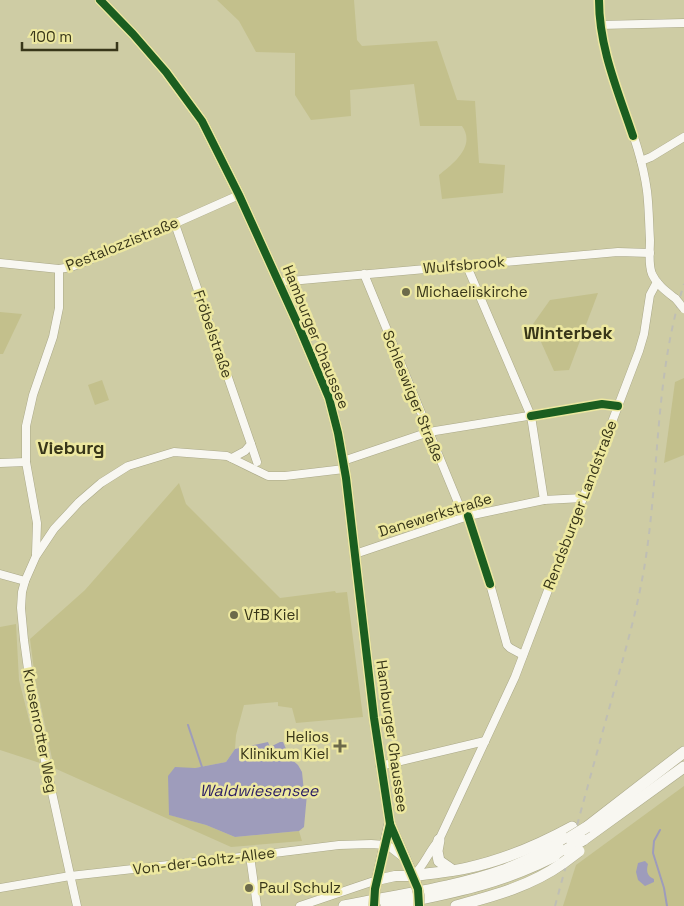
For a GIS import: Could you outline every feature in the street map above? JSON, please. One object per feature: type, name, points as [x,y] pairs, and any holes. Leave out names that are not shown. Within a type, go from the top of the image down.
[{"type":"highway","points":[[344,906],[461,882],[491,874],[536,856],[617,803],[684,752]]},
{"type":"highway","points":[[456,906],[512,889],[545,875],[563,863],[581,845],[615,818],[684,767]]},
{"type":"highway","points":[[668,779],[684,774]]},
{"type":"highway","points":[[414,880],[479,865],[571,832]]},
{"type":"highway","points":[[439,840],[437,851],[439,861],[452,870]]},
{"type":"highway","points":[[386,906],[472,888],[500,880],[581,845]]},
{"type":"main road","name":"Hamburger Chaussee","points":[[100,0],[163,68],[205,126],[240,195],[329,398],[344,465],[380,766],[390,824],[414,880],[419,895],[419,906]]},
{"type":"main road","name":"Hamburger Chaussee","points":[[374,906],[376,885],[390,824]]},
{"type":"main road","points":[[376,885],[395,876],[414,880]]},
{"type":"street","points":[[599,0],[602,43],[641,160],[648,209],[652,274],[657,282],[684,309]]},
{"type":"street","points":[[600,25],[684,23]]},
{"type":"street","points":[[641,160],[650,158],[684,137]]},
{"type":"street","name":"Pestalozzistraße","points":[[0,263],[59,269],[70,267],[240,195]]},
{"type":"street","name":"Fröbelstraße","points":[[174,224],[257,462]]},
{"type":"street","name":"Wulfsbrook","points":[[279,282],[618,252],[650,253]]},
{"type":"street","points":[[468,265],[530,416],[544,500]]},
{"type":"street","name":"Krusenrotter Weg","points":[[36,556],[37,523],[26,462],[26,426],[32,395],[53,337],[59,308],[59,269]]},
{"type":"street","name":"Schleswiger Straße","points":[[364,274],[464,517]]},
{"type":"street","name":"Rendsburger Landstraße","points":[[414,880],[431,849],[439,840],[523,655],[644,334],[650,295],[657,282]]},
{"type":"street","name":"Krusenrotter Weg","points":[[77,906],[30,684],[20,608],[25,581],[36,556],[54,529],[79,502],[101,483],[128,466],[174,452],[219,454],[232,458],[268,476],[285,476],[344,465],[428,432],[602,404],[618,406]]},
{"type":"street","points":[[232,458],[245,451],[251,444]]},
{"type":"street","points":[[0,463],[26,462]]},
{"type":"street","name":"Danewerkstraße","points":[[355,554],[464,517],[544,500],[583,498]]},
{"type":"street","points":[[37,523],[54,529]]},
{"type":"street","points":[[0,574],[25,581]]},
{"type":"street","points":[[490,584],[507,644],[510,648],[523,655]]},
{"type":"street","points":[[380,766],[485,741]]},
{"type":"street","name":"Von-der-Goltz-Allee","points":[[0,888],[70,876],[339,845],[385,845]]},
{"type":"street","points":[[385,845],[404,858]]},
{"type":"street","points":[[250,856],[257,906]]},
{"type":"street","points":[[300,906],[376,885]]},
{"type":"shaded area","points":[[217,0],[354,0],[357,40],[362,46],[437,41],[457,100],[475,101],[479,163],[505,165],[503,193],[442,199],[439,175],[461,154],[465,147],[466,133],[462,126],[420,126],[414,84],[350,90],[351,116],[311,120],[295,95],[295,53],[256,52],[239,21]]},
{"type":"shaded area","points":[[598,293],[569,370],[554,371],[533,324],[550,300]]},
{"type":"shaded area","points":[[0,312],[22,314],[3,354],[0,354]]},
{"type":"shaded area","points":[[684,378],[684,455],[664,463],[675,382]]},
{"type":"shaded area","points":[[102,380],[109,400],[95,405],[88,385]]},
{"type":"shaded area","points":[[179,483],[186,504],[280,598],[335,591],[336,593],[347,592],[363,717],[296,723],[292,708],[278,706],[278,702],[244,705],[236,735],[235,749],[226,762],[195,768],[170,815],[206,825],[235,837],[299,831],[302,841],[231,847],[54,768],[35,678],[30,639],[85,590]]},
{"type":"shaded area","points":[[16,624],[19,680],[40,763],[0,750],[0,627]]},
{"type":"shaded area","points":[[684,786],[684,906],[563,906],[576,865]]},
{"type":"water","name":"Waldwiesensee","points":[[268,742],[270,747],[283,742],[290,758],[298,765],[302,772],[304,792],[307,794],[304,827],[299,831],[235,837],[206,825],[169,815],[168,776],[175,767],[195,768],[226,762],[235,749]]},
{"type":"water","points":[[645,861],[648,864],[648,873],[654,879],[654,882],[645,886],[638,880],[636,872],[638,863]]},
{"type":"waterway","points":[[188,725],[202,767]]},
{"type":"waterway","points":[[660,830],[654,841],[653,853],[664,888],[667,906]]},
{"type":"railway","points":[[555,906],[641,587],[649,534],[667,354],[684,284]]},
{"type":"cycle path","points":[[100,0],[166,72],[202,121],[239,195],[329,398],[338,433],[346,478],[374,718],[390,824],[418,889],[419,906]]},
{"type":"cycle path","points":[[599,0],[602,35],[606,52],[633,136]]},
{"type":"cycle path","points":[[531,416],[602,404],[618,406]]},
{"type":"cycle path","points":[[468,516],[490,584]]},
{"type":"cycle path","points":[[374,906],[375,889],[390,824]]},
{"type":"place","name":"Michaeliskirche","points":[[406,292]]},
{"type":"place","name":"VfB Kiel","points":[[234,615]]},
{"type":"place","name":"Helios Klinikum Kiel","points":[[340,746]]},
{"type":"place","name":"Paul Schulz","points":[[249,888]]},
{"type":"district","name":"Winterbek","points":[[568,333]]},
{"type":"district","name":"Vieburg","points":[[71,448]]}]
